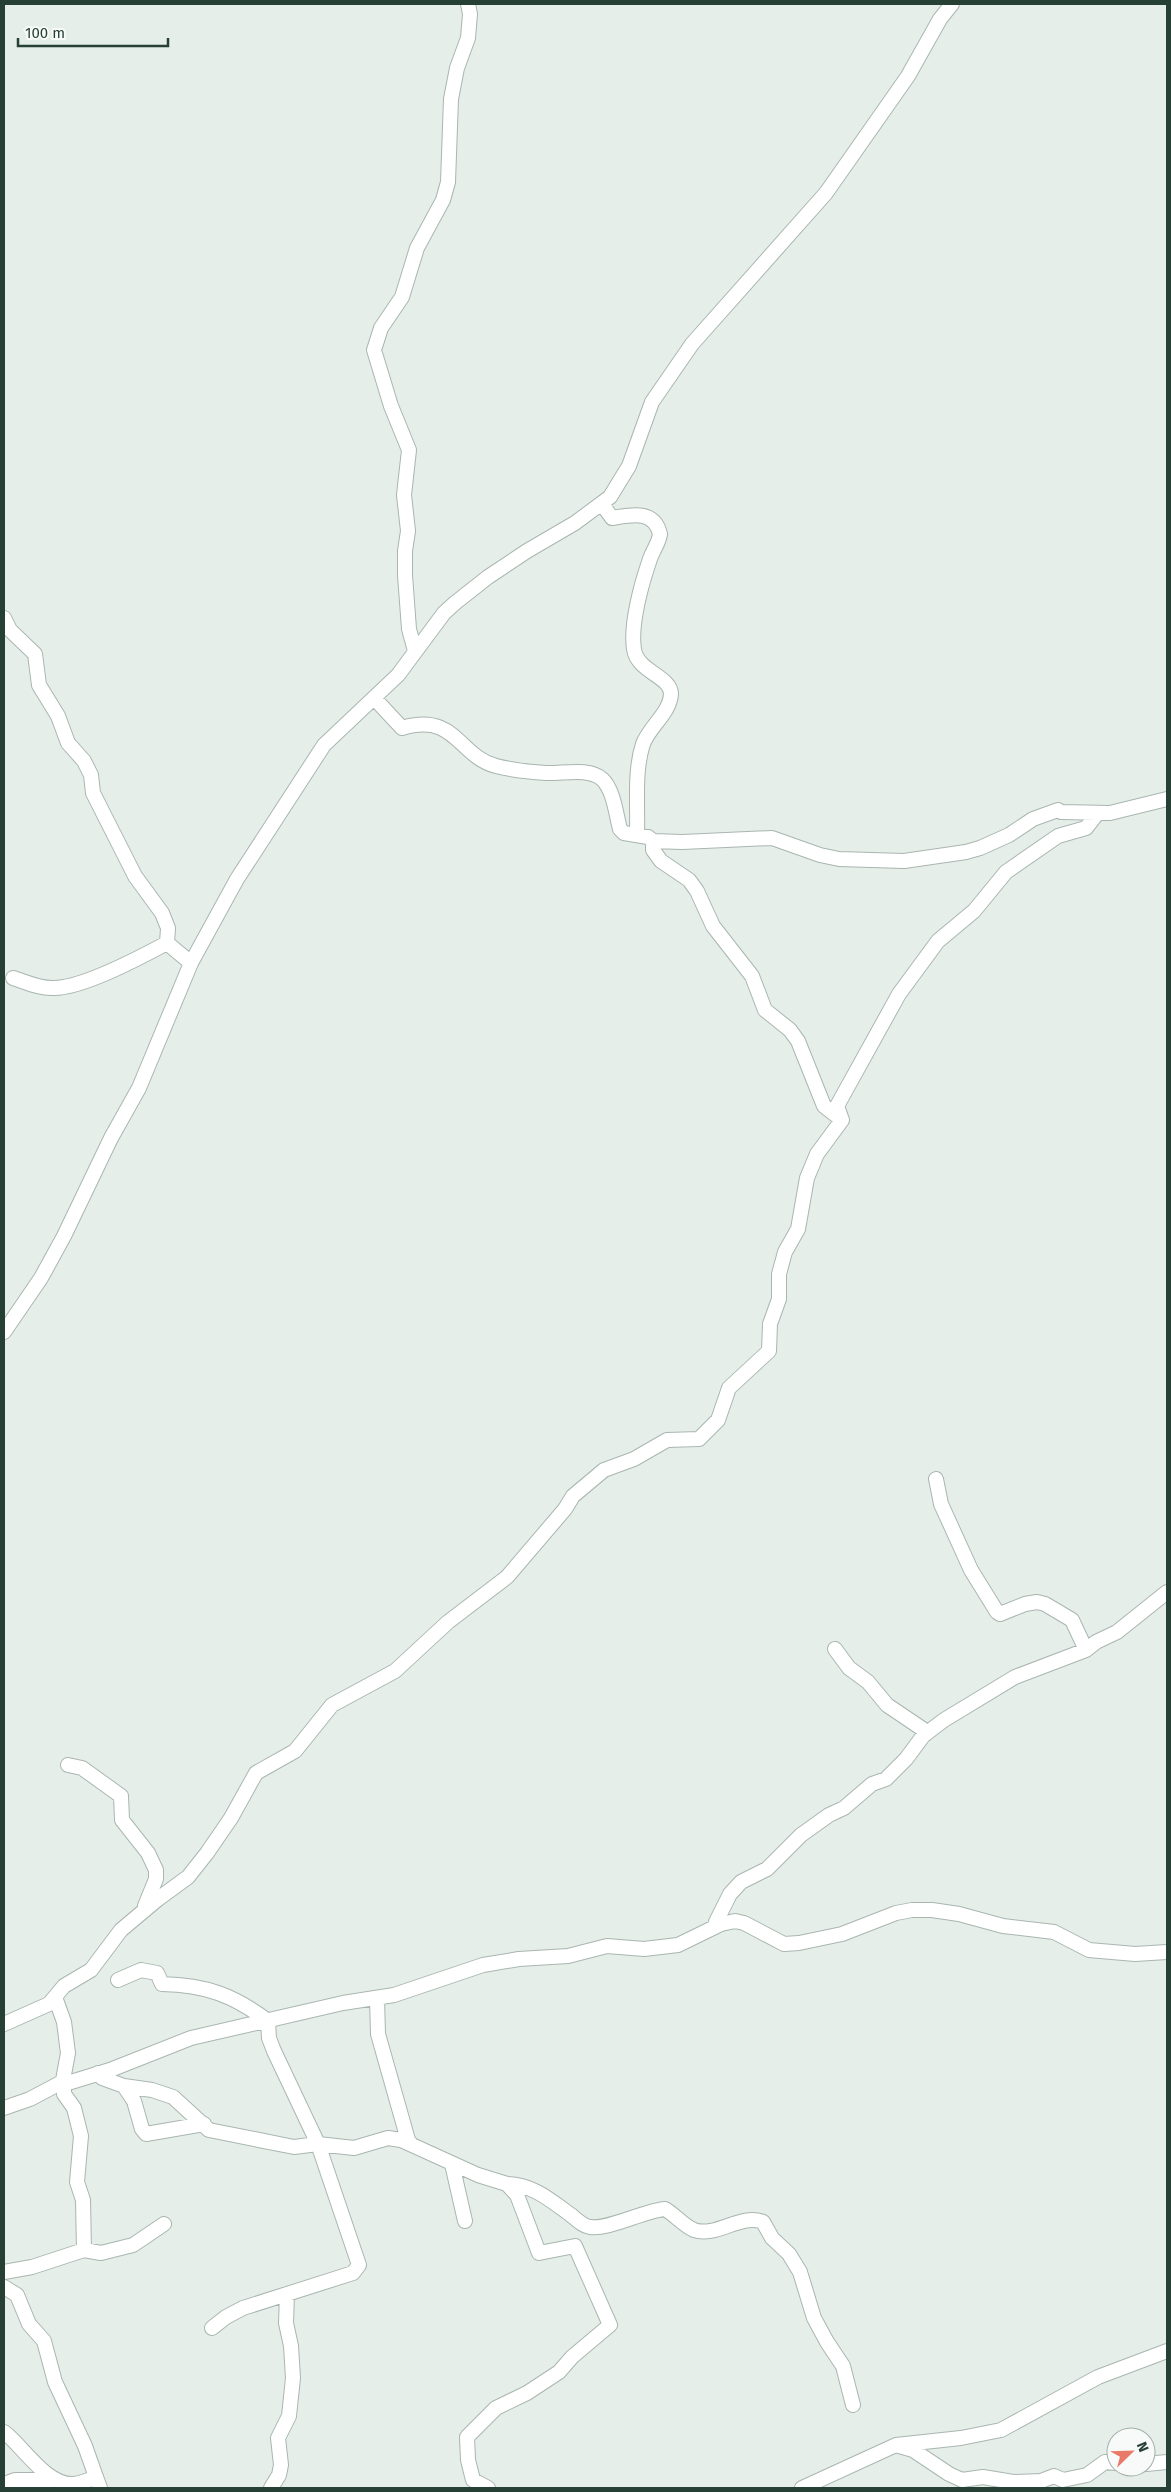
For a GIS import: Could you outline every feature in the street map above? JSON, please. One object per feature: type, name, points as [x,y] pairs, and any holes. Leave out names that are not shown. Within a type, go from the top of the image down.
[{"type":"street","points":[[415,651],[409,629],[405,575],[405,551],[408,531],[404,495],[409,450],[391,406],[374,350],[381,328],[402,297],[417,248],[442,200],[448,182],[451,99],[457,68],[468,38],[470,14],[468,4]]},
{"type":"street","points":[[4,1332],[41,1278],[64,1236],[111,1138],[138,1088],[191,963],[238,879],[324,745],[398,675],[444,612],[467,593],[527,551],[575,523],[602,504],[616,490],[629,466],[652,402],[674,368],[692,344],[826,193],[908,76],[940,19],[952,4]]},
{"type":"street","points":[[602,504],[612,518],[640,514],[648,517],[656,524],[660,534],[650,557],[641,591],[633,641],[636,657],[641,665],[664,681],[671,691],[667,706],[648,734],[641,753],[637,835]]},
{"type":"street","points":[[4,618],[10,630],[35,654],[39,685],[58,716],[68,744],[84,761],[91,775],[93,793],[135,876],[162,912],[168,928],[167,943]]},
{"type":"street","points":[[374,698],[402,728],[418,723],[447,731],[477,756],[494,766],[534,772],[574,772],[598,777],[606,784],[611,794],[620,829],[624,833],[648,837],[653,841],[690,842],[772,838],[820,855],[839,859],[904,861],[980,848],[1009,835],[1033,819],[1058,810],[1097,814],[1110,813],[1167,799]]},
{"type":"street","points":[[842,1120],[837,1106],[870,1044],[899,994],[938,941],[974,911],[1006,872],[1058,836],[1086,828],[1097,814]]},
{"type":"street","points":[[653,841],[653,850],[661,861],[685,877],[697,891],[712,926],[752,976],[766,1010],[790,1030],[798,1042],[824,1106],[842,1120]]},
{"type":"street","points":[[167,943],[191,963]]},
{"type":"street","points":[[13,978],[52,989],[69,987],[133,962],[167,943]]},
{"type":"street","points":[[4,2024],[42,2008],[70,1981],[90,1970],[103,1955],[110,1942],[141,1914],[188,1877],[231,1818],[256,1773],[295,1751],[332,1705],[395,1671],[448,1622],[507,1577],[565,1509],[573,1496],[601,1472],[634,1459],[668,1440],[699,1439],[712,1426],[720,1416],[729,1388],[769,1351],[770,1324],[779,1300],[779,1274],[785,1252],[798,1229],[807,1178],[817,1154],[842,1120]]},
{"type":"street","points":[[936,1478],[941,1504],[971,1570],[998,1614],[1025,1604],[1037,1602],[1045,1604],[1072,1620],[1086,1650]]},
{"type":"street","points":[[720,1924],[716,1922],[722,1908],[730,1894],[741,1882],[767,1869],[813,1826],[844,1808],[872,1784],[886,1779],[906,1759],[928,1732],[944,1720],[1015,1677],[1086,1650],[1096,1642],[1117,1632],[1167,1592]]},
{"type":"street","points":[[835,1650],[849,1668],[868,1682],[887,1705],[928,1732]]},
{"type":"street","points":[[68,1765],[82,1768],[121,1796],[122,1820],[154,1862],[156,1879],[141,1914]]},
{"type":"street","points":[[4,2108],[30,2099],[67,2082],[98,2073],[191,2038],[343,2003],[394,1995],[483,1965],[519,1959],[568,1956],[607,1946],[644,1948],[678,1945],[720,1924],[735,1921],[744,1923],[784,1944],[799,1943],[842,1934],[896,1913],[912,1910],[932,1910],[959,1914],[1003,1926],[1054,1932],[1089,1950],[1135,1954],[1167,1952]]},
{"type":"street","points":[[118,1980],[141,1970],[157,1973],[162,1984],[209,1988],[253,2010],[268,2021]]},
{"type":"street","points":[[55,1997],[64,2022],[68,2052],[63,2080],[67,2082]]},
{"type":"street","points":[[377,1999],[378,2034],[408,2140],[412,2145]]},
{"type":"street","points":[[212,2328],[233,2312],[353,2273],[359,2265],[318,2144],[269,2038],[268,2021]]},
{"type":"street","points":[[98,2073],[102,2078],[124,2086],[136,2086],[173,2097],[209,2130],[294,2148],[318,2144],[354,2148],[388,2138],[412,2145],[452,2164],[507,2184],[528,2187],[539,2191],[588,2227],[602,2227],[654,2210],[665,2209],[693,2230],[704,2231],[745,2222],[763,2222],[772,2238],[790,2254],[800,2272],[814,2318],[843,2366],[853,2405]]},
{"type":"street","points":[[67,2082],[64,2094],[74,2108],[81,2136],[77,2182],[83,2200],[84,2250]]},
{"type":"street","points":[[124,2086],[132,2095],[142,2129],[146,2134],[204,2124]]},
{"type":"street","points":[[452,2164],[465,2221]]},
{"type":"street","points":[[488,2488],[473,2480],[468,2460],[467,2437],[496,2408],[527,2393],[559,2372],[572,2357],[610,2325],[575,2246],[539,2254],[517,2195],[507,2184]]},
{"type":"street","points":[[4,2272],[32,2266],[84,2250],[100,2253],[133,2245],[164,2224]]},
{"type":"street","points":[[4,2287],[17,2295],[29,2324],[44,2341],[55,2382],[85,2446],[98,2483],[74,2484],[31,2478],[15,2480],[4,2484]]},
{"type":"street","points":[[271,2488],[279,2474],[281,2465],[278,2438],[289,2416],[293,2378],[292,2353],[286,2323],[287,2294]]},
{"type":"street","points":[[802,2488],[896,2445],[961,2438],[1001,2430],[1098,2377],[1167,2351]]},
{"type":"street","points":[[4,2432],[18,2444],[41,2471],[61,2481]]},
{"type":"street","points":[[896,2445],[913,2450],[949,2474],[962,2480],[983,2477],[1013,2482],[1041,2481],[1054,2476],[1063,2480],[1087,2474],[1106,2462]]}]
